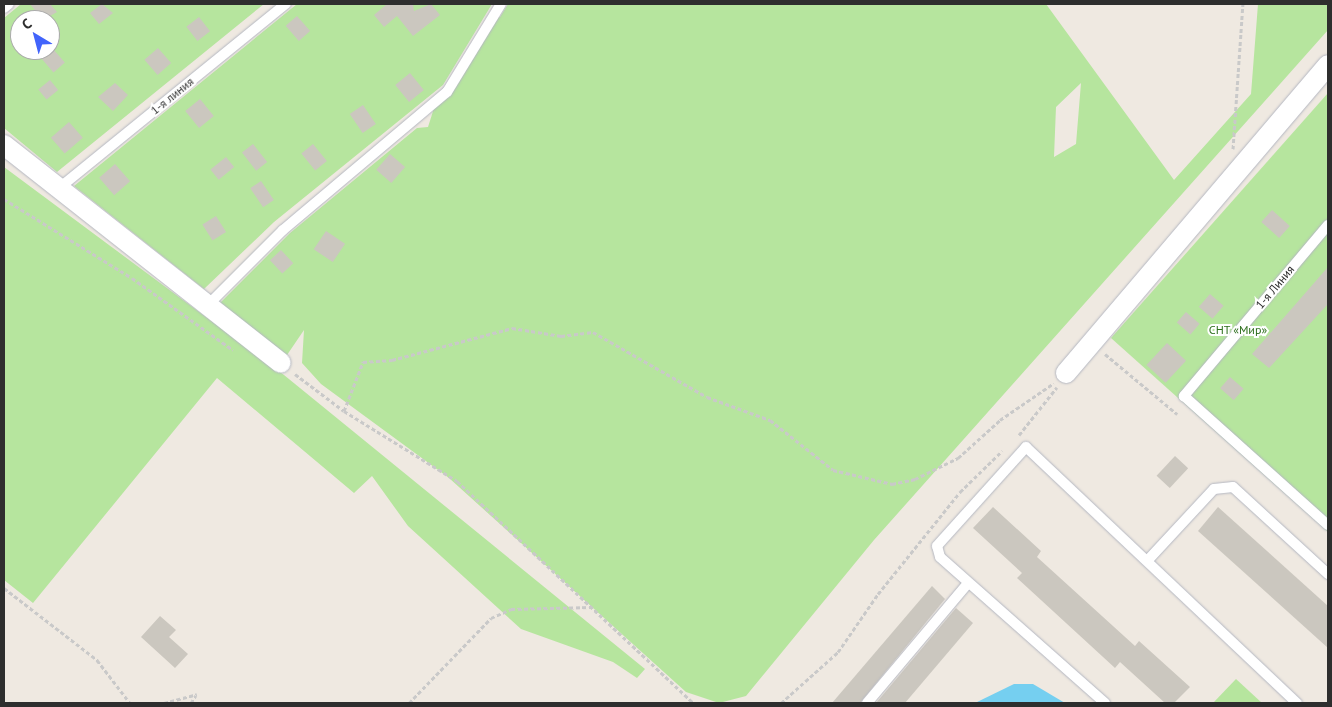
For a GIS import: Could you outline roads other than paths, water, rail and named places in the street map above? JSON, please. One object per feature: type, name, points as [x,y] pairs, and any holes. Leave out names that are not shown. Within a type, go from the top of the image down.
[{"type":"street","points":[[1066,373],[1093,344],[1231,177],[1328,65]]},
{"type":"street","points":[[4,145],[288,370]]},
{"type":"lane","points":[[4,8],[9,4]]},
{"type":"lane","name":"1-я линия","points":[[58,189],[286,4]]},
{"type":"lane","points":[[207,306],[283,230],[447,92],[501,4]]},
{"type":"lane","name":"1-я Линия","points":[[1328,225],[1184,396],[1328,525]]},
{"type":"lane","points":[[1105,703],[940,557],[937,546],[1026,447],[1148,560],[1296,703]]},
{"type":"lane","points":[[1148,560],[1214,489],[1233,487],[1328,574]]},
{"type":"lane","points":[[867,703],[968,583]]},
{"type":"water","points":[[1014,684],[1033,684],[1065,703],[975,703]]},
{"type":"park label","name":"СНТ «Мир»","points":[[1238,330]]}]
